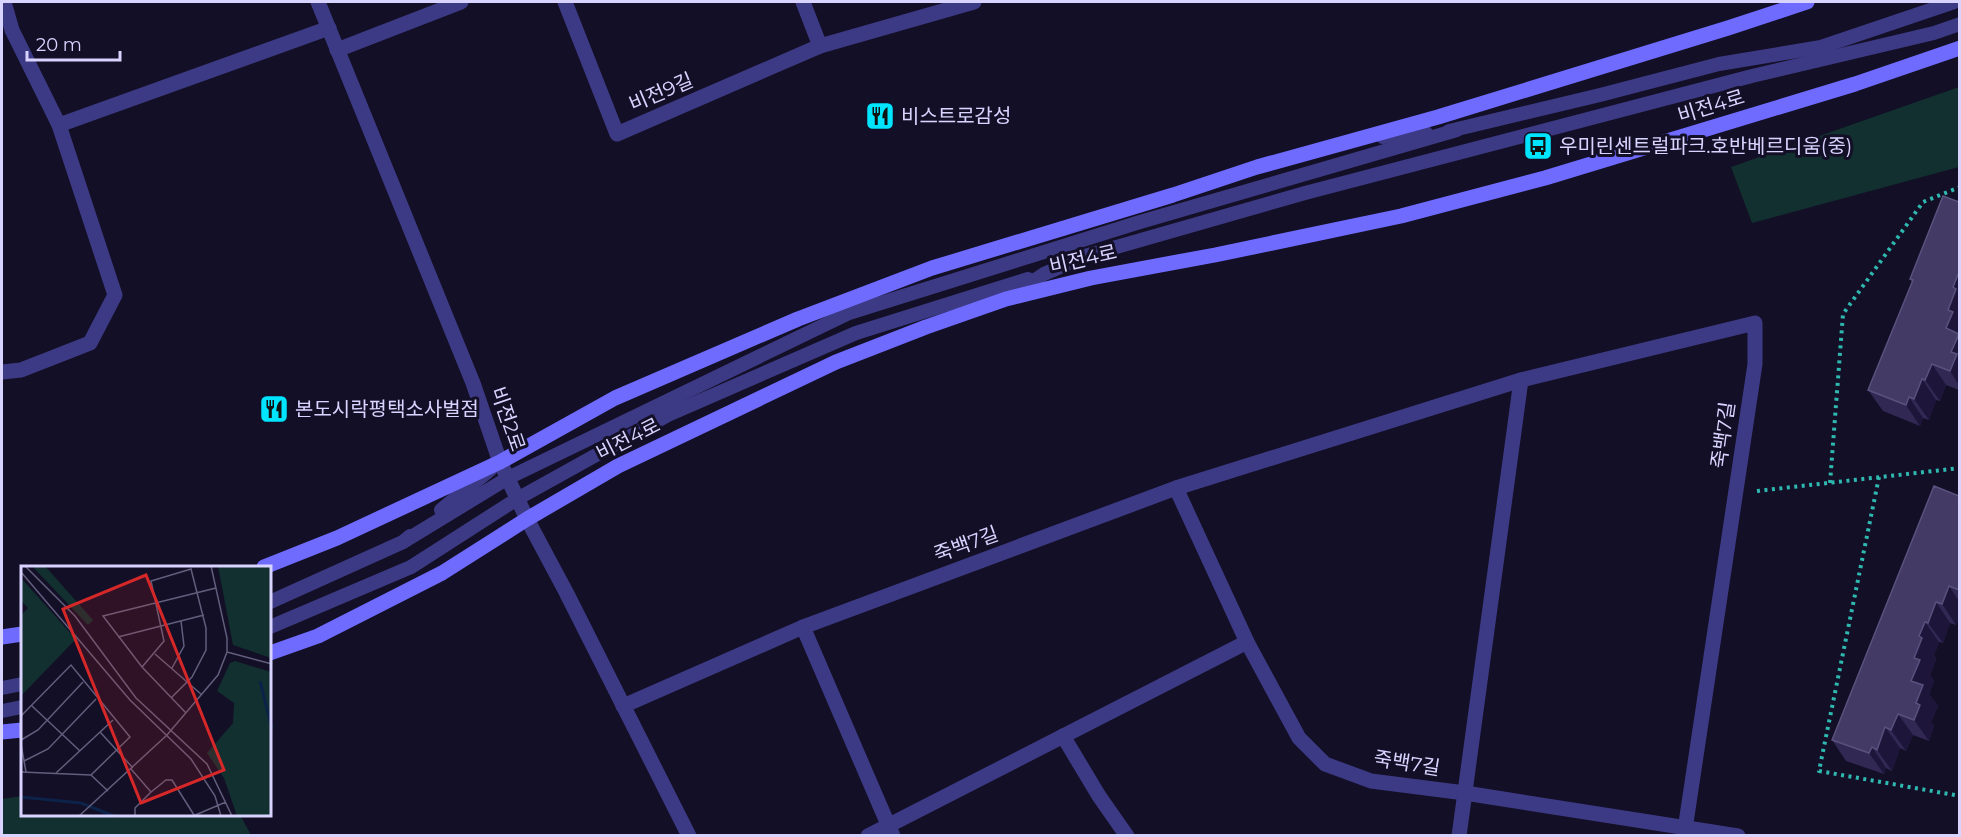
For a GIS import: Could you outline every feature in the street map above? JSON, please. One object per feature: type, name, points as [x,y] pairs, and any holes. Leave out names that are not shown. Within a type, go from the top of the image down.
[{"type":"main road","name":"비전4로","points":[[266,566],[336,538],[500,462],[615,398],[798,319],[932,268],[1257,167],[1438,117],[1639,56],[1807,2]]},
{"type":"main road","name":"비전4로","points":[[272,652],[318,636],[442,573],[527,519],[618,466],[836,362],[926,327],[1006,299],[1091,278],[1401,216],[1556,175],[1855,84],[1959,48]]},
{"type":"main road","points":[[2,637],[21,634]]},
{"type":"main road","points":[[2,732],[21,730]]},
{"type":"street","points":[[2,372],[21,370],[90,343],[116,295],[59,125],[12,30],[4,2]]},
{"type":"street","name":"비전2로","points":[[318,2],[473,383],[500,462],[689,836]]},
{"type":"street","points":[[337,50],[461,2]]},
{"type":"street","name":"비전9길","points":[[565,2],[617,134],[820,46],[974,2]]},
{"type":"street","points":[[803,2],[820,46]]},
{"type":"street","points":[[59,125],[328,28]]},
{"type":"street","name":"죽백7길","points":[[623,706],[798,629],[1176,488],[1521,380],[1755,323],[1755,364],[1685,831]]},
{"type":"street","name":"죽백7길","points":[[1176,488],[1247,642],[1299,738],[1325,764],[1371,781],[1465,793],[1521,380]]},
{"type":"street","points":[[798,629],[891,831]]},
{"type":"street","points":[[868,836],[891,831],[1063,736],[1247,642]]},
{"type":"street","points":[[1063,736],[1099,796],[1127,836]]},
{"type":"street","points":[[1459,836],[1465,793],[1685,831],[1737,836]]},
{"type":"lane","points":[[272,601],[403,542],[508,478],[849,313],[1140,222],[1457,130],[1719,64],[1821,47],[1954,2]]},
{"type":"lane","points":[[272,626],[411,567],[518,499],[670,414],[856,333],[1044,274],[1085,256],[1305,193],[1752,76],[1934,33],[1959,24]]},
{"type":"lane","points":[[1361,139],[1457,130]]},
{"type":"lane","points":[[1006,299],[1044,274]]},
{"type":"lane","points":[[403,542],[500,462]]},
{"type":"lane","points":[[2,688],[21,684]]},
{"type":"lane","points":[[2,711],[21,707]]},
{"type":"path","points":[[1830,483],[1843,314],[1923,202],[1959,187]]},
{"type":"path","points":[[1736,494],[1959,468]]},
{"type":"path","points":[[1879,477],[1819,771],[1959,796]]},
{"type":"green space","points":[[1959,87],[1959,167],[1752,223],[1731,167]]},
{"type":"green space","points":[[21,796],[21,816],[241,816],[251,835],[2,835],[2,799]]},
{"type":"building","points":[[1943,196],[1959,202],[1959,272],[1953,287],[1956,289],[1948,310],[1953,312],[1946,328],[1959,334],[1951,352],[1957,354],[1950,371],[1932,364],[1925,380],[1922,379],[1914,399],[1909,397],[1906,405],[1868,390],[1913,280],[1910,279]]},
{"type":"building","points":[[1934,486],[1959,496],[1959,590],[1949,586],[1942,604],[1936,602],[1928,623],[1925,622],[1919,636],[1922,638],[1914,658],[1920,660],[1911,681],[1923,685],[1916,703],[1920,705],[1914,720],[1898,714],[1891,730],[1885,727],[1877,750],[1872,747],[1869,753],[1832,740]]},
{"type":"place","name":"비스트로감성","points":[[880,116]]},
{"type":"place","name":"우미린센트럴파크.호반베르디움(중)","points":[[1538,146]]},
{"type":"place","name":"본도시락평택소사벌점","points":[[274,409]]}]
